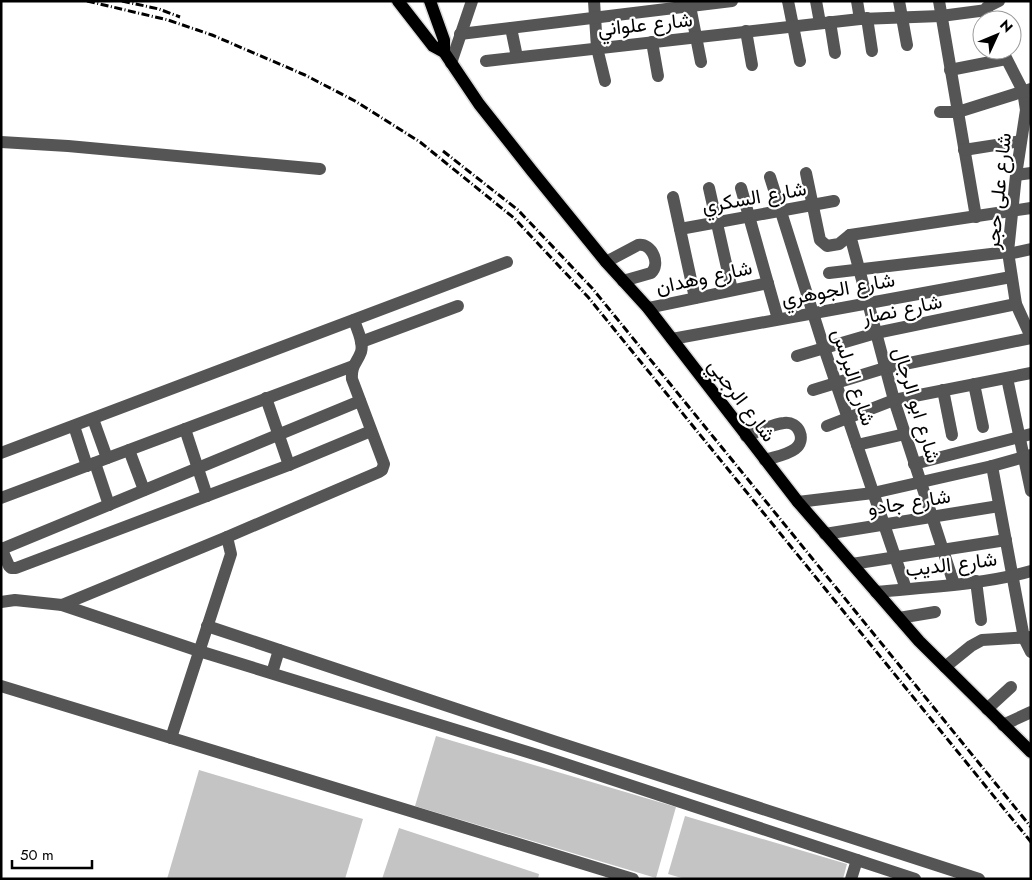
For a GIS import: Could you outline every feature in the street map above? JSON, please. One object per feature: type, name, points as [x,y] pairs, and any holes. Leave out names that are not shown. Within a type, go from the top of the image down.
[{"type":"main road","points":[[398,1],[433,46],[448,57]]},
{"type":"main road","points":[[430,1],[448,57]]},
{"type":"main road","name":"شارع الرجبي","points":[[448,57],[479,104],[526,164],[606,262],[648,308],[798,502],[945,668],[1031,752]]},
{"type":"street","points":[[448,57],[460,34],[472,1]]},
{"type":"street","points":[[594,1],[598,48],[605,81]]},
{"type":"street","points":[[460,34],[596,18],[689,4],[732,1]]},
{"type":"street","points":[[788,1],[800,60]]},
{"type":"street","points":[[816,1],[835,53]]},
{"type":"street","points":[[857,1],[864,18],[872,52]]},
{"type":"street","points":[[899,1],[906,45]]},
{"type":"street","points":[[939,1],[976,217]]},
{"type":"street","name":"شارع علواني","points":[[486,61],[864,18],[941,16],[988,9],[999,1]]},
{"type":"street","points":[[689,4],[701,62]]},
{"type":"street","points":[[511,28],[516,58]]},
{"type":"street","points":[[746,32],[752,65]]},
{"type":"street","points":[[652,42],[658,76]]},
{"type":"street","points":[[950,70],[984,60]]},
{"type":"street","name":"شارع على حجر","points":[[1008,60],[1027,90],[1025,134],[1016,175],[1008,253],[1016,304],[1026,314],[1031,337]]},
{"type":"street","points":[[940,112],[958,112],[1027,90]]},
{"type":"street","points":[[964,150],[1025,134]]},
{"type":"street","points":[[1,142],[68,146],[320,170]]},
{"type":"street","points":[[806,173],[820,240],[828,246],[839,244],[850,235],[1031,208]]},
{"type":"street","points":[[1016,175],[1031,173]]},
{"type":"street","name":"شارع البرلس","points":[[770,177],[824,348],[906,589]]},
{"type":"street","points":[[709,188],[732,290]]},
{"type":"street","points":[[741,188],[778,319]]},
{"type":"street","points":[[673,198],[695,298]]},
{"type":"street","name":"شارع السكري","points":[[680,229],[834,201]]},
{"type":"street","name":"شارع ابو الرجال","points":[[850,235],[894,400],[954,584]]},
{"type":"street","points":[[606,262],[638,245],[644,244],[652,251],[654,270],[623,281]]},
{"type":"street","points":[[829,273],[1031,249]]},
{"type":"street","points":[[1,453],[508,262]]},
{"type":"street","name":"شارع الجوهري","points":[[672,339],[1011,277]]},
{"type":"street","name":"شارع وهدان","points":[[648,308],[768,283]]},
{"type":"street","name":"شارع نصار","points":[[797,356],[876,333],[1016,304]]},
{"type":"street","points":[[361,342],[458,306]]},
{"type":"street","points":[[62,605],[227,538],[382,470],[384,464],[352,379],[353,366],[360,354],[361,342],[354,320]]},
{"type":"street","points":[[813,390],[885,368],[1031,337]]},
{"type":"street","points":[[1,498],[353,366]]},
{"type":"street","points":[[827,426],[894,400],[1031,373]]},
{"type":"street","points":[[1007,378],[1025,436],[1031,491]]},
{"type":"street","points":[[974,384],[983,427]]},
{"type":"street","points":[[943,390],[952,435]]},
{"type":"street","points":[[266,398],[289,465]]},
{"type":"street","points":[[360,401],[1,548],[9,566],[14,568],[289,465],[371,430]]},
{"type":"street","points":[[93,419],[96,462],[108,505]]},
{"type":"street","points":[[746,436],[782,423],[791,423],[798,428],[801,436],[800,444],[794,450],[765,460]]},
{"type":"street","points":[[74,426],[96,462]]},
{"type":"street","points":[[185,429],[207,496]]},
{"type":"street","points":[[857,445],[905,434]]},
{"type":"street","points":[[914,464],[1025,436]]},
{"type":"street","points":[[129,450],[144,490]]},
{"type":"street","points":[[798,502],[873,493],[992,466],[1027,456]]},
{"type":"street","points":[[992,466],[1013,576],[1031,652]]},
{"type":"street","name":"شارع جادو","points":[[825,534],[1000,506]]},
{"type":"street","points":[[171,738],[231,554],[227,538]]},
{"type":"street","points":[[852,564],[1006,540]]},
{"type":"street","name":"شارع الديب","points":[[876,592],[1013,576],[1031,570]]},
{"type":"street","points":[[976,581],[981,620]]},
{"type":"street","points":[[1,602],[15,600],[62,605],[344,696],[547,758],[916,879]]},
{"type":"street","points":[[899,618],[935,612]]},
{"type":"street","points":[[207,626],[553,741],[979,879]]},
{"type":"street","points":[[945,668],[970,646],[982,640],[1028,637]]},
{"type":"street","points":[[272,673],[279,650]]},
{"type":"street","points":[[344,696],[349,674]]},
{"type":"street","points":[[1,686],[634,879]]},
{"type":"street","points":[[987,709],[1012,687]]},
{"type":"street","points":[[1003,725],[1031,712]]},
{"type":"street","points":[[547,758],[553,741]]},
{"type":"street","points":[[739,821],[745,803]]},
{"type":"street","points":[[852,879],[858,860]]},
{"type":"building","points":[[436,736],[676,807],[656,878],[415,806]]},
{"type":"building","points":[[199,770],[363,819],[345,879],[167,879]]},
{"type":"building","points":[[685,816],[847,864],[843,879],[685,879],[668,874]]},
{"type":"building","points":[[399,828],[539,874],[538,879],[382,879]]},
{"type":"railway","points":[[87,1],[168,20],[212,35],[305,75],[355,101],[420,142],[514,218],[588,297],[1031,842]]},
{"type":"railway","points":[[122,1],[159,9],[180,17]]},
{"type":"railway","points":[[443,151],[518,210],[592,288],[1031,827]]}]
